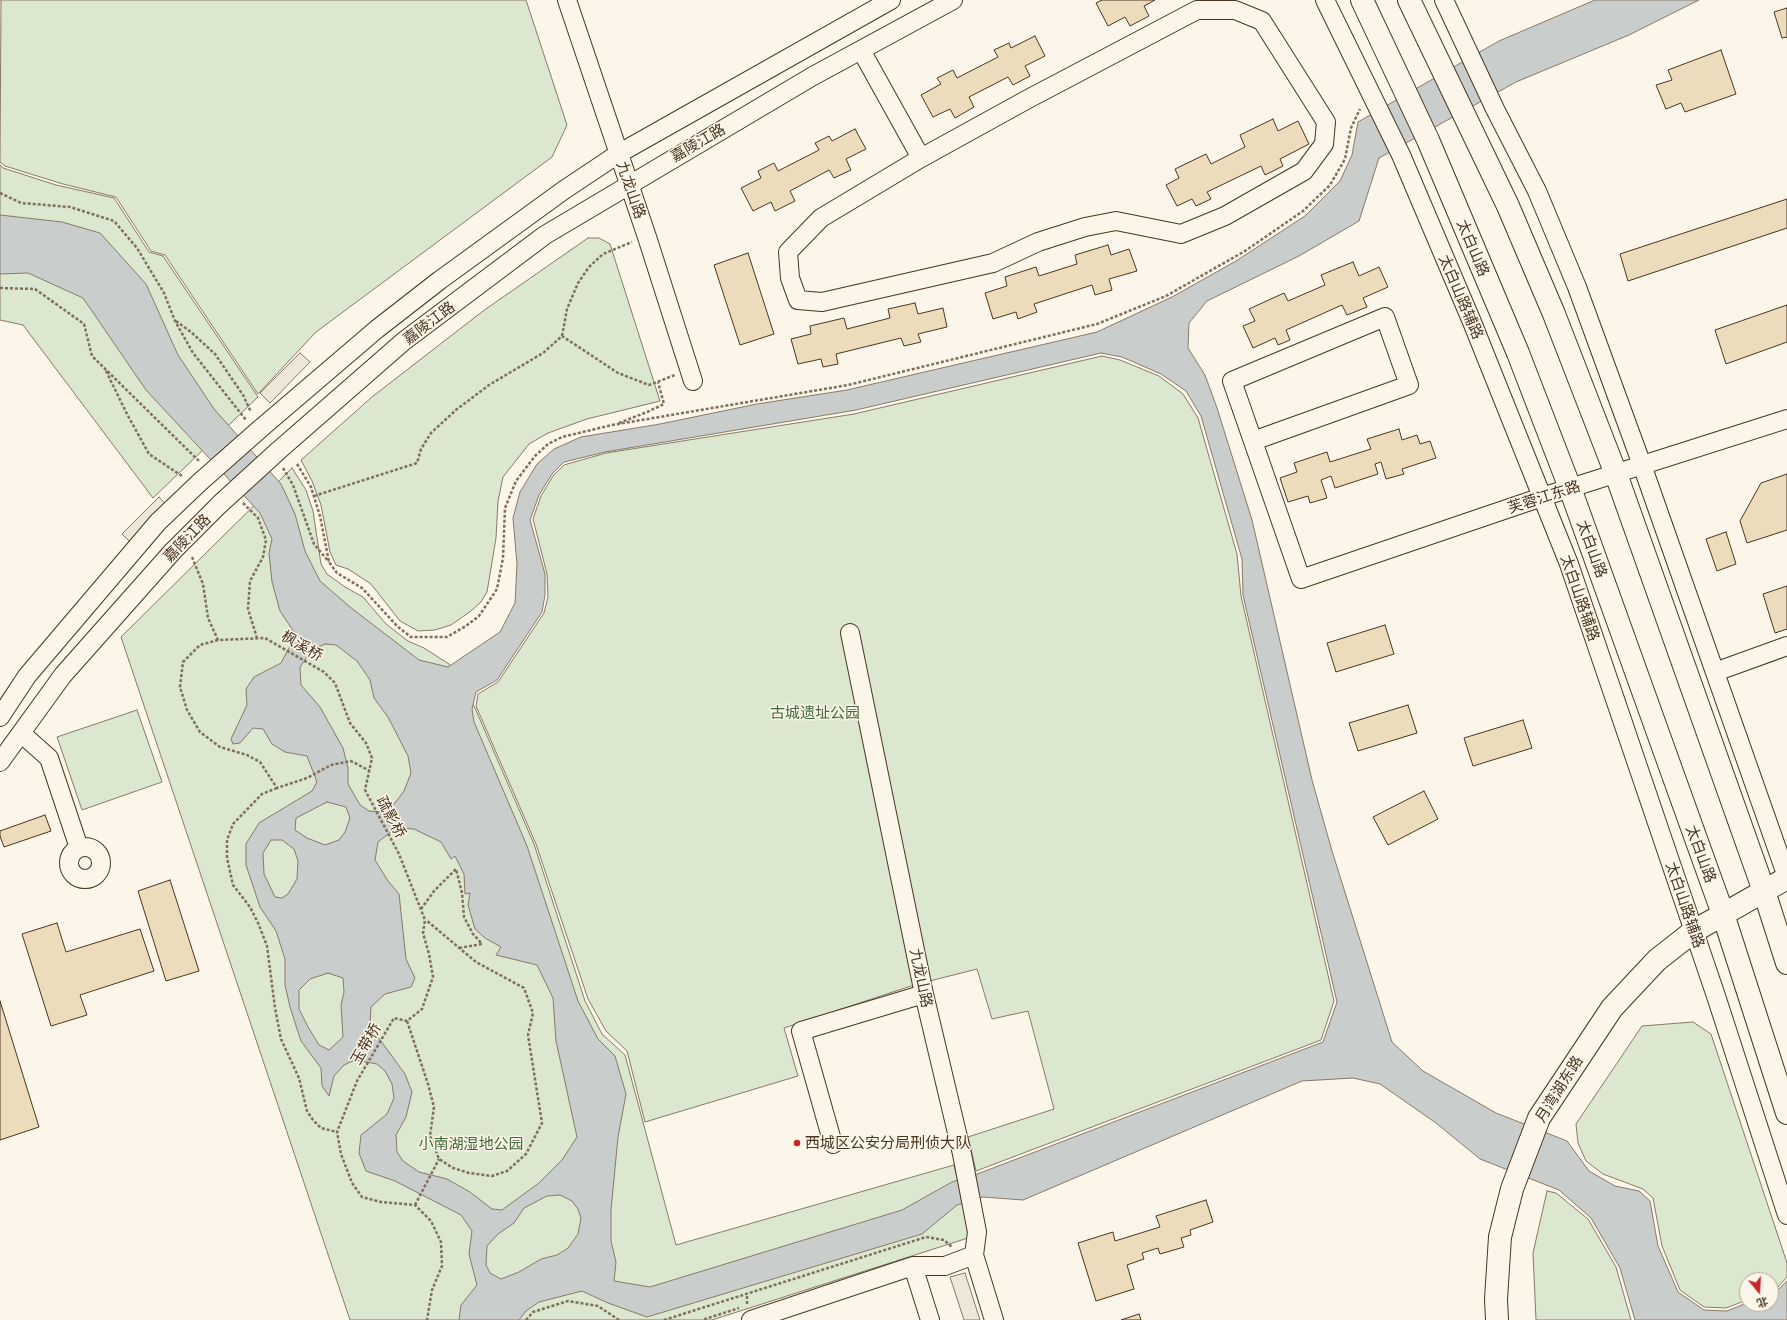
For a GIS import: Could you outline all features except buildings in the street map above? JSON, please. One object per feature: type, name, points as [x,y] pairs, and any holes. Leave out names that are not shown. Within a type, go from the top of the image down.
[{"type":"main road","name":"太白山路","points":[[1362,0],[1428,140],[1518,353],[1570,488],[1723,914],[1787,1113]]},
{"type":"main road","points":[[1409,0],[1439,59],[1508,206],[1554,314],[1616,474],[1764,891],[1787,963]]},
{"type":"main road","name":"月湾湖东路","points":[[1497,1320],[1496,1299],[1500,1237],[1512,1189],[1539,1118],[1612,1008],[1657,960],[1694,931],[1787,878]]},
{"type":"street","name":"九龙山路","points":[[567,0],[647,237],[691,375]]},
{"type":"street","name":"嘉陵江路","points":[[0,717],[27,676],[158,522],[200,482],[254,426],[440,280],[564,190],[618,154],[891,0]]},
{"type":"street","name":"嘉陵江路","points":[[0,762],[22,734],[63,675],[174,551],[220,504],[279,457],[404,341],[545,235],[806,80],[953,0]]},
{"type":"street","name":"太白山路辅路","points":[[1325,0],[1401,155],[1472,322],[1569,564],[1694,931],[1787,1215]]},
{"type":"street","points":[[1444,0],[1467,46],[1495,109],[1537,191],[1574,280],[1642,465],[1787,878]]},
{"type":"street","points":[[1197,10],[1235,10],[1262,21],[1326,122],[1324,144],[1304,171],[1226,216],[1181,234],[1116,220],[1085,227],[1038,242],[993,262],[822,302],[798,300],[790,278],[788,252],[821,218],[921,158],[1028,99],[1197,10]]},
{"type":"street","points":[[861,50],[921,158]]},
{"type":"street","points":[[1385,317],[1409,385],[1253,441],[1232,381],[1385,317]]},
{"type":"street","name":"芙蓉江东路","points":[[1253,441],[1301,579],[1542,497],[1787,419]]},
{"type":"street","name":"九龙山路","points":[[850,633],[924,994],[962,1154],[978,1232],[967,1258],[994,1320]]},
{"type":"street","points":[[1715,672],[1787,646]]},
{"type":"street","points":[[22,734],[49,758],[79,848]]},
{"type":"street","points":[[832,1144],[801,1031],[924,994]]},
{"type":"street","points":[[751,1320],[913,1266],[945,1266],[967,1258]]},
{"type":"street","points":[[913,1266],[930,1320]]},
{"type":"path","points":[[279,457],[289,475],[314,544],[337,573],[362,588],[398,627],[411,637],[447,637],[466,626],[479,616],[497,589],[503,558],[506,508],[516,480],[535,456],[548,444],[562,437],[612,425],[848,385],[1097,324],[1166,296],[1245,251],[1303,212],[1330,185],[1345,159],[1351,128],[1371,92]]},
{"type":"path","points":[[0,193],[22,203],[70,207],[114,221],[137,248],[164,293],[175,321],[192,353],[254,426]]},
{"type":"path","points":[[314,496],[417,463],[421,449],[430,433],[441,423],[489,385],[543,353],[562,336],[568,309],[578,283],[589,267],[603,254],[647,237]]},
{"type":"path","points":[[0,288],[35,289],[84,324],[92,356],[201,462]]},
{"type":"path","points":[[175,321],[191,332],[215,354],[243,395],[251,412]]},
{"type":"path","points":[[562,336],[618,373],[649,385],[691,375]]},
{"type":"path","points":[[104,367],[126,414],[149,454],[182,476]]},
{"type":"path","points":[[612,425],[648,412],[664,404],[658,382]]},
{"type":"path","points":[[297,464],[311,487],[314,496],[320,516],[329,562]]},
{"type":"path","points":[[241,501],[258,518],[266,540],[263,557],[250,581],[248,609],[257,638],[218,640],[200,645],[183,662],[180,687],[187,710],[200,732],[220,747],[247,755],[260,762],[277,788]]},
{"type":"path","points":[[196,553],[191,558],[203,584],[208,618],[218,640]]},
{"type":"path","name":"枫溪桥","points":[[257,638],[265,638],[269,640],[324,672],[335,683],[350,723],[366,744],[372,758],[370,771]]},
{"type":"path","points":[[370,771],[351,761],[331,764],[307,778],[262,794],[233,824],[227,840],[227,858],[233,885],[250,907],[267,946],[275,1008],[281,1039],[299,1078],[307,1111],[321,1128],[337,1132],[341,1154],[352,1183],[362,1197],[381,1202],[414,1205],[431,1221],[441,1242],[442,1266],[432,1290],[427,1320]]},
{"type":"path","name":"疏影桥","points":[[370,771],[365,790],[398,854],[425,920]]},
{"type":"path","points":[[420,910],[434,891],[456,869],[462,893],[464,917],[473,934],[482,944],[459,948]]},
{"type":"path","points":[[425,920],[476,962],[524,988],[533,1013],[528,1035],[542,1123],[526,1154],[507,1171],[492,1176],[469,1173],[453,1168],[439,1159],[430,1136],[434,1107],[407,1021],[422,1009],[433,977],[423,933],[425,920]]},
{"type":"path","name":"玉带桥","points":[[337,1132],[357,1081],[394,1018],[407,1021]]},
{"type":"path","points":[[414,1205],[439,1159]]},
{"type":"path","points":[[664,1320],[747,1295],[926,1237],[944,1240],[967,1258]]},
{"type":"path","points":[[705,1320],[747,1305],[747,1295]]},
{"type":"path","points":[[526,1320],[533,1312],[568,1301],[598,1306],[619,1320]]},
{"type":"green space","points":[[1,0],[526,0],[567,125],[552,157],[316,332],[258,394],[165,255],[151,251],[116,197],[63,184],[5,166],[0,162]]},
{"type":"green space","points":[[0,165],[3,168],[56,185],[114,198],[149,252],[163,256],[258,397],[153,498],[23,325],[0,320]]},
{"type":"green space","points":[[588,238],[599,238],[610,244],[660,401],[587,419],[548,433],[529,444],[503,477],[498,501],[496,538],[487,592],[481,602],[451,625],[435,630],[418,631],[400,621],[371,584],[348,569],[336,565],[330,552],[321,505],[312,481],[301,460],[372,397],[483,311]]},
{"type":"green space","name":"古城遗址公园","points":[[1102,356],[1120,360],[1159,376],[1183,394],[1198,418],[1237,554],[1241,596],[1334,1001],[1321,1040],[976,1171],[968,1137],[1054,1109],[1028,1011],[992,1019],[977,969],[914,985],[784,1028],[798,1076],[645,1122],[627,1051],[606,1031],[588,999],[536,844],[476,706],[478,694],[498,682],[544,613],[548,597],[547,574],[533,519],[541,496],[553,476],[564,465],[606,453],[854,414]]},
{"type":"green space","name":"小南湖湿地公园","points":[[292,468],[306,490],[313,511],[321,564],[327,574],[345,587],[363,597],[386,624],[408,641],[424,648],[449,664],[475,708],[534,844],[585,1001],[602,1034],[625,1055],[676,1245],[954,1165],[971,1237],[712,1320],[350,1320],[121,637]]},
{"type":"green space","points":[[137,710],[162,782],[82,810],[57,737]]},
{"type":"green space","points":[[1693,1022],[1711,1034],[1787,1263],[1787,1277],[1779,1286],[1779,1272],[1739,1272],[1739,1303],[1726,1308],[1704,1307],[1680,1290],[1662,1246],[1653,1198],[1643,1189],[1603,1174],[1586,1161],[1578,1143],[1576,1124],[1642,1026]]},
{"type":"green space","points":[[1547,1191],[1556,1193],[1588,1219],[1616,1267],[1631,1320],[1536,1320],[1533,1253]]},
{"type":"shaded area","points":[[1595,0],[1699,0],[1629,35],[1516,82],[1379,158],[1359,221],[1299,256],[1207,301],[1189,323],[1188,348],[1205,375],[1217,408],[1252,520],[1312,780],[1332,851],[1392,1042],[1423,1071],[1496,1113],[1567,1141],[1589,1171],[1615,1186],[1639,1191],[1650,1201],[1658,1246],[1678,1292],[1704,1310],[1727,1311],[1739,1306],[1739,1312],[1779,1312],[1779,1289],[1787,1281],[1787,1320],[1635,1320],[1620,1268],[1591,1218],[1559,1190],[1480,1159],[1436,1123],[1380,1084],[1353,1078],[1302,1081],[1023,1200],[983,1197],[957,1205],[922,1234],[647,1317],[608,1303],[582,1291],[539,1302],[526,1311],[519,1320],[459,1320],[461,1305],[477,1285],[469,1254],[472,1231],[461,1215],[395,1181],[366,1171],[359,1153],[361,1135],[387,1114],[394,1098],[392,1084],[385,1071],[377,1064],[355,1060],[344,1065],[334,1076],[329,1096],[322,1086],[321,1068],[301,1041],[290,1007],[285,985],[285,959],[276,931],[260,907],[246,865],[246,844],[259,823],[312,791],[317,782],[307,756],[285,752],[272,744],[263,729],[253,728],[240,743],[233,744],[231,739],[247,705],[246,689],[254,677],[281,663],[296,635],[280,611],[272,582],[269,553],[272,539],[260,513],[146,390],[83,298],[28,273],[0,274],[0,215],[62,222],[100,233],[146,284],[178,355],[214,409],[281,484],[295,514],[305,551],[320,581],[350,607],[419,660],[448,667],[500,632],[515,603],[517,564],[513,518],[520,492],[537,464],[554,449],[581,437],[660,424],[757,404],[847,390],[1097,332],[1172,297],[1236,261],[1305,216],[1340,181],[1352,155],[1358,122],[1499,41]],"holes":[[[1101,353],[1122,357],[1161,374],[1186,391],[1201,416],[1242,559],[1243,595],[1337,1002],[1323,1042],[980,1173],[952,1182],[902,1210],[650,1287],[614,1281],[616,1262],[611,1241],[611,1210],[618,1137],[626,1094],[615,1056],[598,1039],[578,1001],[527,846],[474,722],[472,709],[476,692],[497,680],[542,612],[545,595],[545,574],[530,520],[539,495],[552,474],[564,462],[605,452],[856,410]],[[325,644],[336,645],[357,661],[370,680],[374,698],[388,717],[408,756],[411,773],[404,791],[395,803],[383,812],[369,811],[360,805],[348,784],[348,768],[343,748],[320,707],[301,685],[300,667],[312,650]],[[327,802],[346,807],[350,818],[345,832],[339,840],[325,845],[307,838],[295,830],[296,818]],[[396,828],[414,829],[441,842],[451,859],[455,856],[464,874],[465,894],[470,893],[468,905],[475,929],[485,938],[501,947],[496,955],[537,965],[553,998],[556,1041],[577,1137],[562,1160],[539,1183],[502,1210],[492,1209],[470,1192],[447,1179],[419,1172],[403,1161],[397,1152],[396,1135],[406,1117],[412,1092],[405,1074],[370,1026],[371,1007],[385,994],[411,987],[415,978],[406,959],[399,894],[388,881],[375,860],[378,842]],[[271,840],[282,840],[294,849],[298,861],[297,879],[288,894],[282,898],[275,897],[264,874],[263,853]],[[328,973],[343,978],[344,992],[341,1005],[343,1037],[329,1050],[319,1045],[299,1009],[299,990],[310,979]],[[560,1195],[572,1201],[578,1209],[581,1218],[578,1234],[568,1248],[557,1255],[541,1259],[519,1272],[501,1279],[490,1273],[486,1265],[487,1246],[498,1234],[514,1223],[524,1208],[547,1196]]]},
{"type":"shaded area","points":[[300,353],[310,362],[270,403],[260,393]]},
{"type":"shaded area","points":[[159,497],[168,507],[132,544],[122,534]]},
{"type":"shaded area","points":[[965,1273],[980,1320],[964,1320],[950,1277]]},
{"type":"place","name":"西城区公安分局刑侦大队","points":[[797,1143]]}]
